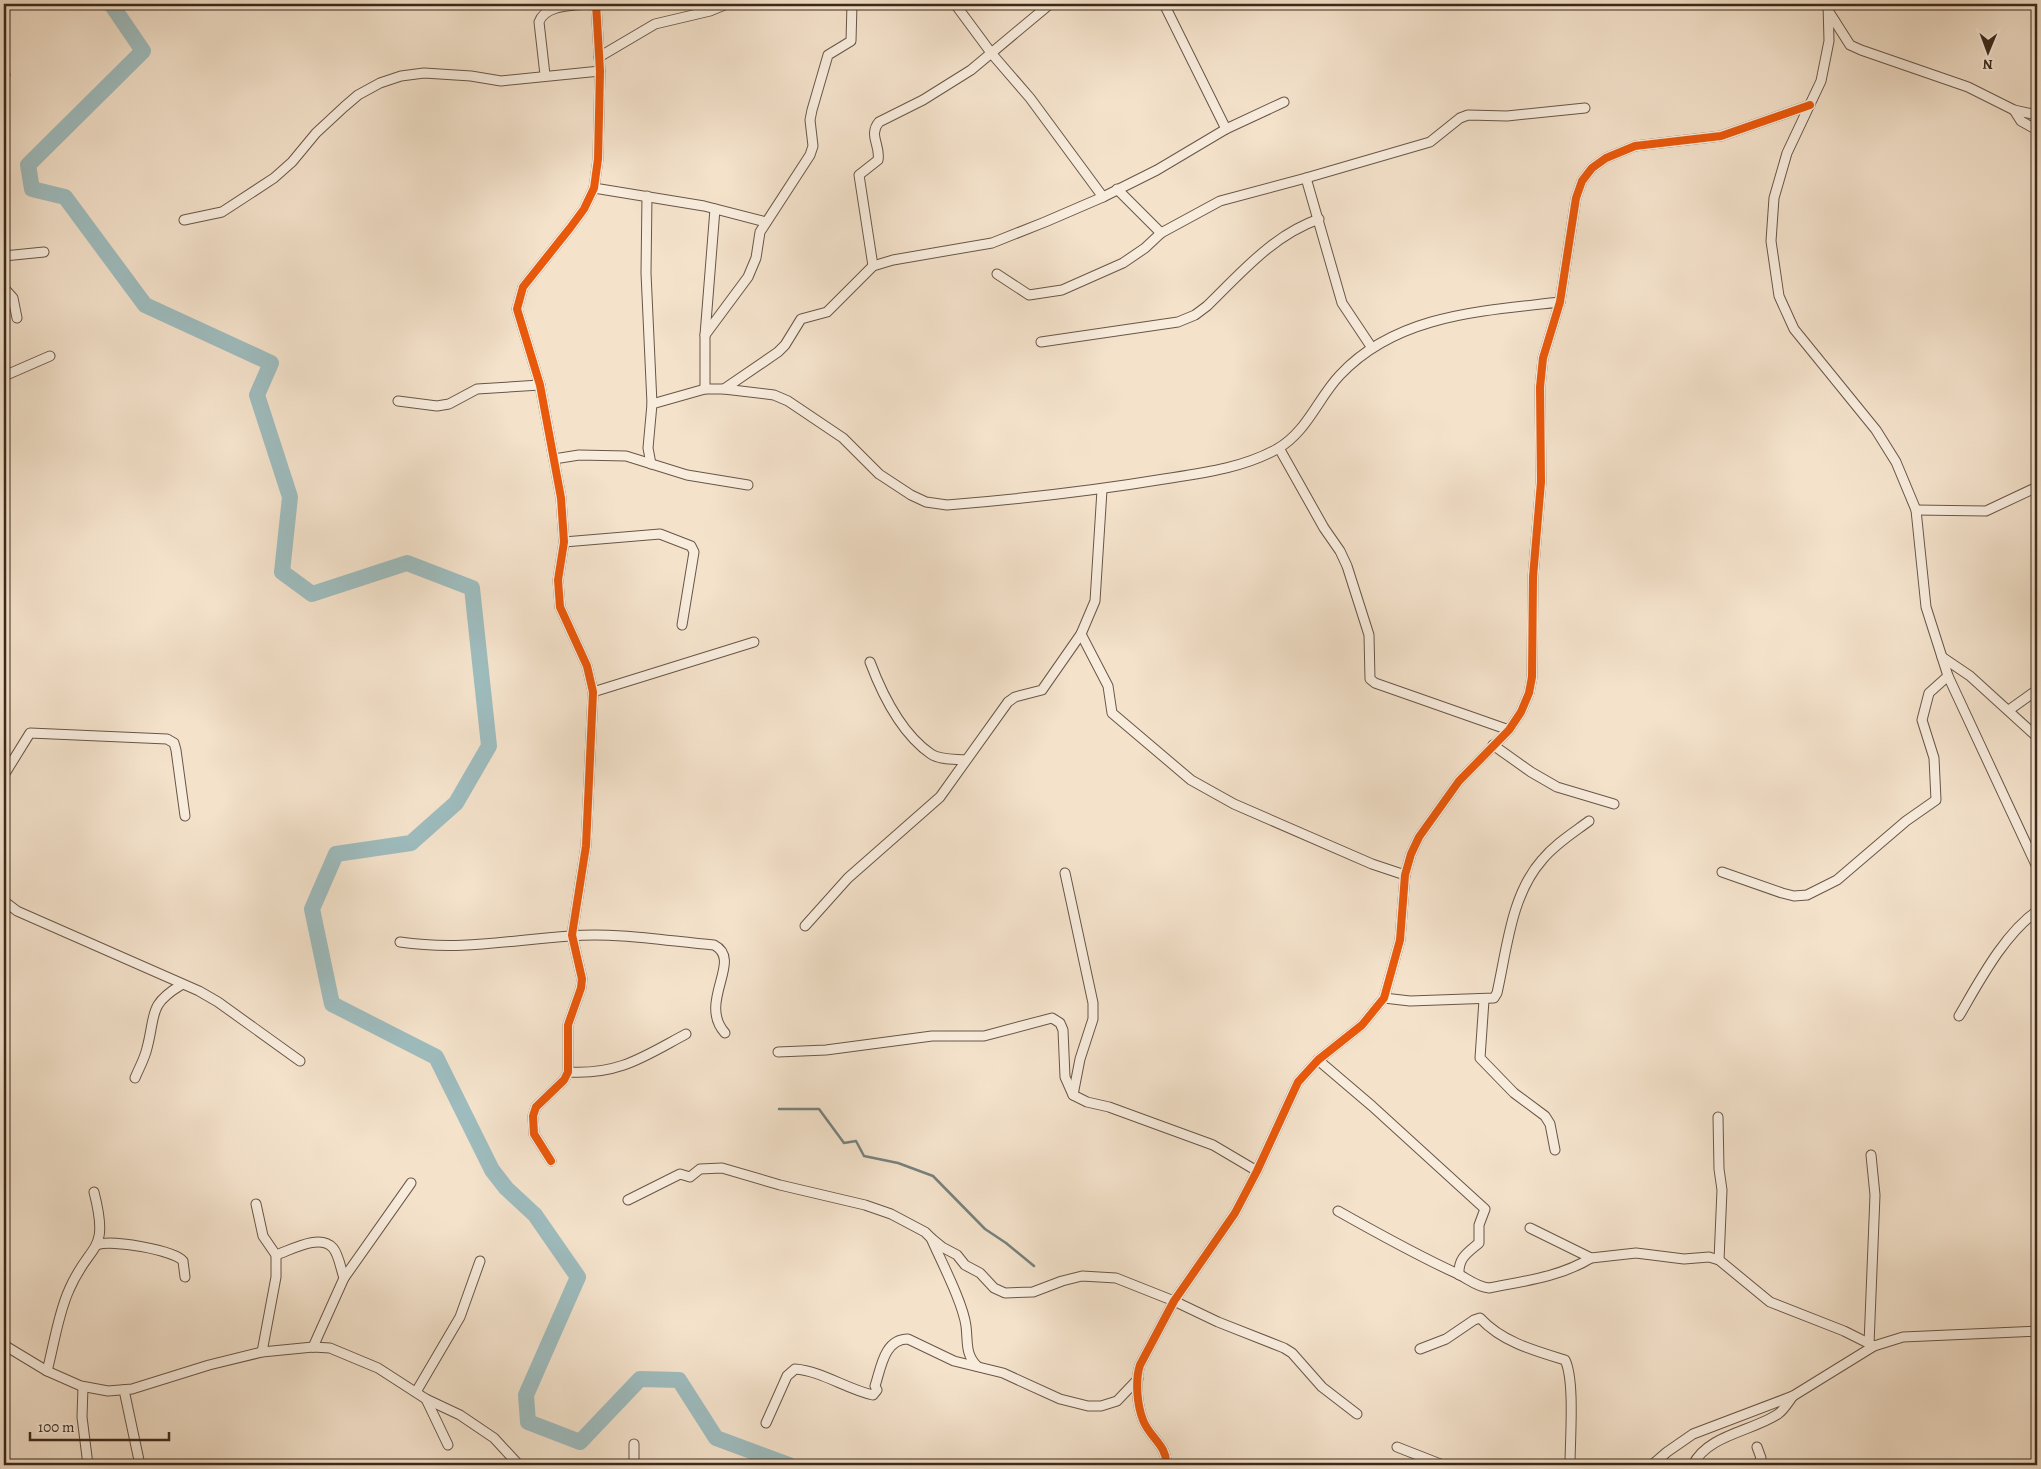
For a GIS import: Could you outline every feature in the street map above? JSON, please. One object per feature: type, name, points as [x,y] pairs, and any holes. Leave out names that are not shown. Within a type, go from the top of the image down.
[{"type":"street","points":[[545,75],[539,22],[542,15],[548,10],[586,4]]},
{"type":"street","points":[[551,1162],[534,1134],[533,1116],[536,1107],[564,1080],[568,1072],[568,1025],[582,980],[572,935],[586,846],[593,692],[587,666],[560,607],[558,580],[564,542],[561,498],[540,385],[518,309],[519,296],[523,286],[584,209],[594,188],[598,159],[600,71],[596,4]]},
{"type":"street","points":[[599,57],[655,24],[710,11],[727,4]]},
{"type":"street","points":[[705,335],[748,277],[756,258],[760,232],[810,156],[813,146],[810,120],[815,95],[828,55],[850,41],[852,4]]},
{"type":"street","points":[[955,4],[992,54],[1030,98],[1104,197]]},
{"type":"street","points":[[873,266],[859,175],[878,160],[874,127],[879,122],[923,100],[971,70],[992,54],[1038,7],[1050,4]]},
{"type":"street","points":[[1164,4],[1226,129]]},
{"type":"street","points":[[1828,8],[1826,64],[1810,105],[1787,153],[1774,198],[1771,241],[1779,296],[1794,329],[1876,430],[1896,462],[1916,510],[1926,607],[1948,676],[2037,867]]},
{"type":"street","points":[[1828,8],[1850,45],[1968,87],[2014,110],[2037,115]]},
{"type":"street","points":[[184,220],[222,212],[274,178],[292,162],[316,133],[344,107],[380,83],[401,76],[424,73],[471,76],[501,81],[545,75],[600,71]]},
{"type":"street","points":[[724,389],[778,352],[785,345],[801,319],[827,312],[873,266],[893,260],[992,243],[1104,197],[1192,151],[1226,129],[1284,102]]},
{"type":"street","points":[[1166,1465],[1161,1445],[1143,1420],[1138,1395],[1140,1365],[1174,1301],[1235,1213],[1257,1171],[1298,1082],[1318,1060],[1362,1025],[1384,998],[1400,940],[1405,875],[1419,837],[1459,781],[1509,730],[1521,712],[1530,693],[1532,677],[1533,577],[1541,482],[1540,387],[1543,358],[1560,302],[1576,198],[1582,181],[1592,168],[1606,158],[1635,146],[1721,136],[1810,105]]},
{"type":"street","points":[[998,274],[1029,295],[1062,290],[1123,263],[1145,248],[1161,233],[1220,201],[1430,142],[1460,118],[1468,116],[1507,116],[1545,110],[1585,108]]},
{"type":"street","points":[[2014,110],[2021,120],[2037,130]]},
{"type":"street","points":[[1306,178],[1319,219],[1328,260],[1342,303],[1372,348]]},
{"type":"street","points":[[594,188],[715,209],[766,222]]},
{"type":"street","points":[[1117,190],[1161,233]]},
{"type":"street","points":[[647,196],[646,273],[652,404],[648,448],[651,464]]},
{"type":"street","points":[[705,389],[705,335],[715,209]]},
{"type":"street","points":[[1041,342],[1178,322],[1195,315],[1207,306],[1271,245],[1300,226],[1319,219]]},
{"type":"street","points":[[4,256],[44,252]]},
{"type":"street","points":[[4,288],[13,298],[17,318]]},
{"type":"street","points":[[652,404],[705,389],[756,392],[788,401],[844,438],[879,474],[911,495],[926,502],[947,505],[1102,490],[1220,470],[1255,460],[1278,448],[1298,431],[1339,375],[1388,337],[1413,326],[1450,317],[1560,302]]},
{"type":"street","points":[[4,376],[50,356]]},
{"type":"street","points":[[398,401],[437,406],[449,404],[477,389],[540,385]]},
{"type":"street","points":[[1278,448],[1324,528],[1340,551],[1347,566],[1369,635],[1370,679],[1375,684],[1509,730]]},
{"type":"street","points":[[554,459],[579,455],[626,456],[687,475],[748,485]]},
{"type":"street","points":[[1916,510],[1986,511],[2037,487]]},
{"type":"street","points":[[805,926],[848,878],[940,797],[1008,702],[1015,697],[1042,690],[1082,634],[1095,601],[1102,490]]},
{"type":"street","points":[[564,542],[660,534],[691,546],[694,552],[682,626]]},
{"type":"street","points":[[1082,634],[1108,686],[1112,713],[1191,780],[1263,819],[1372,864],[1405,875]]},
{"type":"street","points":[[593,692],[754,642]]},
{"type":"street","points":[[1942,657],[1970,676],[2009,710],[2037,738]]},
{"type":"street","points":[[870,662],[891,709],[918,742],[932,754],[941,758],[965,760]]},
{"type":"street","points":[[1722,872],[1782,893],[1794,896],[1807,895],[1837,880],[1906,821],[1936,800],[1934,758],[1922,720],[1929,693],[1948,676]]},
{"type":"street","points":[[2009,710],[2037,690]]},
{"type":"street","points":[[4,775],[30,733],[167,739],[174,743],[176,750],[185,816]]},
{"type":"street","points":[[1493,745],[1531,772],[1558,787],[1614,804]]},
{"type":"street","points":[[1384,998],[1410,1001],[1484,1000],[1494,998],[1498,993],[1513,920],[1528,879],[1553,848],[1589,821]]},
{"type":"street","points":[[1065,873],[1093,1003],[1093,1020],[1080,1059],[1073,1095]]},
{"type":"street","points":[[4,901],[17,911],[218,1002],[300,1061]]},
{"type":"street","points":[[1959,1016],[1988,966],[2022,924],[2037,912]]},
{"type":"street","points":[[400,942],[445,947],[475,946],[572,935],[641,938],[714,945],[721,949],[725,955],[725,966],[716,997],[717,1024],[725,1033]]},
{"type":"street","points":[[135,1078],[147,1049],[154,1010],[165,995],[181,985]]},
{"type":"street","points":[[1484,1000],[1480,1058],[1514,1093],[1544,1116],[1550,1124],[1555,1150]]},
{"type":"street","points":[[778,1052],[834,1049],[932,1036],[984,1036],[1052,1018],[1060,1023],[1063,1030],[1065,1077],[1073,1095],[1087,1102],[1109,1107],[1213,1145],[1257,1171]]},
{"type":"street","points":[[568,1072],[607,1072],[640,1059],[686,1034]]},
{"type":"street","points":[[1318,1060],[1372,1106],[1484,1209],[1479,1225],[1479,1243],[1462,1257],[1459,1275]]},
{"type":"street","points":[[1718,1117],[1719,1169],[1722,1190],[1719,1260]]},
{"type":"street","points":[[1871,1155],[1875,1195],[1871,1345]]},
{"type":"street","points":[[628,1200],[680,1174],[690,1177],[700,1169],[722,1168],[780,1185],[865,1205],[891,1214],[924,1232],[942,1248],[957,1255],[965,1265],[980,1273],[994,1288],[1005,1293],[1033,1292],[1082,1276],[1116,1278],[1284,1348],[1292,1353],[1322,1387],[1357,1414]]},
{"type":"street","points":[[313,1347],[344,1278],[411,1183]]},
{"type":"street","points":[[47,1371],[68,1291],[101,1236],[101,1219],[94,1192]]},
{"type":"street","points":[[256,1204],[264,1236],[276,1256],[276,1276],[262,1352]]},
{"type":"street","points":[[1338,1212],[1430,1263],[1481,1287],[1489,1288],[1560,1273],[1576,1267],[1591,1258],[1636,1253],[1684,1259],[1709,1257],[1719,1260],[1770,1302],[1844,1331],[1871,1345]]},
{"type":"street","points":[[1530,1228],[1591,1258]]},
{"type":"street","points":[[930,1238],[964,1318],[969,1359],[979,1368]]},
{"type":"street","points":[[97,1245],[110,1242],[168,1252],[183,1261],[185,1277]]},
{"type":"street","points":[[276,1256],[316,1242],[326,1243],[334,1250],[344,1278]]},
{"type":"street","points":[[416,1392],[460,1317],[480,1261]]},
{"type":"street","points":[[1420,1349],[1446,1339],[1480,1318],[1489,1328],[1525,1348],[1565,1360],[1568,1367],[1570,1392],[1570,1465]]},
{"type":"street","points":[[1652,1465],[1693,1434],[1793,1396],[1871,1345],[1903,1337],[2037,1331]]},
{"type":"street","points":[[766,1424],[787,1376],[795,1369],[807,1370],[873,1395],[877,1390],[875,1386],[888,1349],[902,1339],[908,1339],[954,1361],[1003,1374],[1060,1399],[1088,1406],[1101,1406],[1117,1400],[1138,1379]]},
{"type":"street","points":[[4,1345],[47,1371],[83,1387],[108,1391],[124,1390],[209,1365],[262,1352],[313,1347],[330,1348],[378,1368],[426,1399],[460,1416],[494,1438],[520,1465]]},
{"type":"street","points":[[83,1387],[82,1417],[88,1465]]},
{"type":"street","points":[[124,1390],[140,1465]]},
{"type":"street","points":[[1693,1465],[1701,1454],[1716,1443],[1780,1413],[1793,1396]]},
{"type":"street","points":[[426,1399],[448,1445]]},
{"type":"street","points":[[634,1444],[634,1465]]},
{"type":"street","points":[[1397,1447],[1443,1465]]},
{"type":"street","points":[[1757,1447],[1761,1458],[1758,1465]]},
{"type":"waterway","points":[[111,4],[143,51],[28,165],[32,189],[65,197],[145,305],[271,363],[257,395],[290,497],[282,572],[312,594],[407,563],[472,588],[489,746],[456,803],[411,843],[336,854],[312,909],[332,1004],[436,1057],[492,1170],[506,1188],[535,1215],[578,1277],[526,1395],[528,1422],[580,1442],[640,1379],[679,1380],[716,1438],[789,1465]]},
{"type":"waterway","points":[[779,1109],[819,1109],[844,1143],[856,1141],[864,1156],[898,1163],[933,1176],[985,1229],[1034,1266]]},
{"type":"cycle path","points":[[551,1161],[534,1134],[533,1116],[536,1107],[564,1080],[568,1072],[568,1025],[581,988],[582,979],[572,935],[586,846],[593,692],[587,666],[560,607],[558,580],[564,542],[561,498],[540,385],[517,309],[523,287],[584,209],[594,188],[598,159],[600,71],[596,4]]},
{"type":"cycle path","points":[[1166,1465],[1164,1452],[1146,1426],[1141,1414],[1137,1385],[1140,1365],[1174,1301],[1235,1213],[1257,1171],[1298,1082],[1318,1060],[1362,1025],[1384,998],[1400,940],[1405,875],[1411,854],[1419,837],[1459,781],[1509,730],[1521,712],[1529,693],[1532,677],[1533,577],[1541,482],[1540,387],[1543,358],[1560,302],[1576,198],[1582,181],[1592,168],[1606,158],[1635,146],[1721,136],[1810,105]]}]
